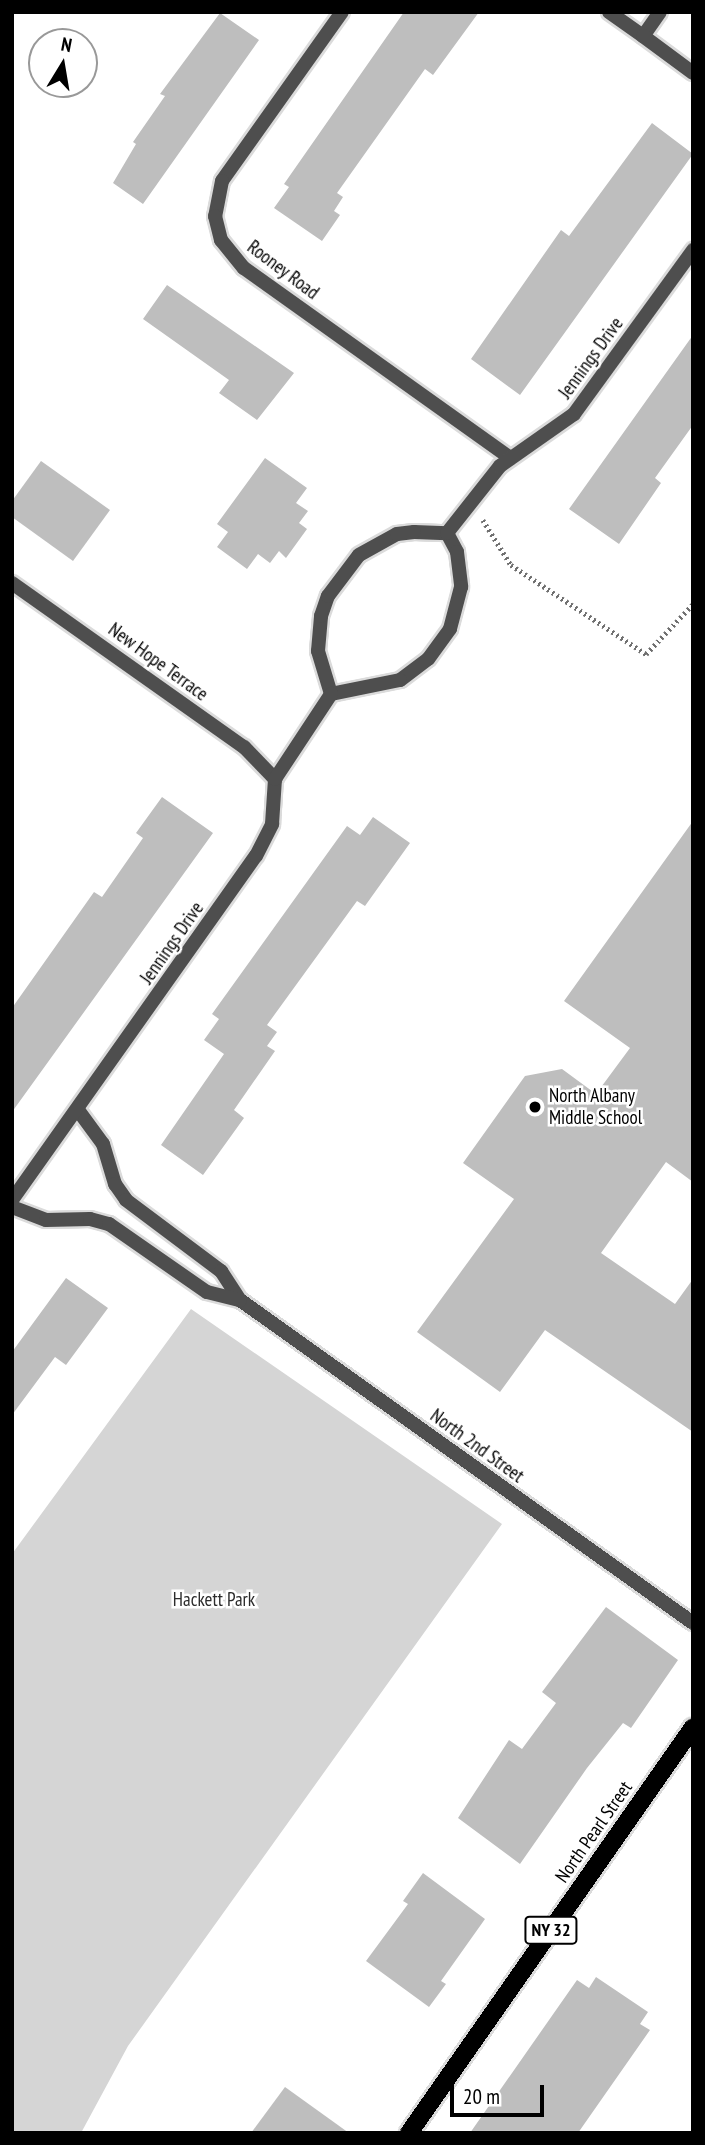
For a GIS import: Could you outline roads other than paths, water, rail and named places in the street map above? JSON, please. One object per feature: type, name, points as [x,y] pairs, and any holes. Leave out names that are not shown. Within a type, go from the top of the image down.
[{"type":"main road","name":"North Pearl Street","points":[[409,2133],[693,1727]]},
{"type":"street","name":"Rooney Road","points":[[342,12],[222,181],[215,216],[221,240],[244,268],[510,458]]},
{"type":"street","points":[[609,12],[693,73]]},
{"type":"street","points":[[643,36],[660,12]]},
{"type":"street","name":"Jennings Drive","points":[[447,533],[510,458],[574,414],[693,250]]},
{"type":"street","points":[[414,531],[447,533],[457,552],[461,587],[455,617],[442,643],[400,680],[331,694],[325,681],[318,635],[328,596],[337,580],[373,544],[414,531]]},
{"type":"street","name":"New Hope Terrace","points":[[12,583],[244,747],[275,779]]},
{"type":"street","name":"Jennings Drive","points":[[12,1200],[257,856],[272,824],[275,779],[331,694]]},
{"type":"street","name":"North 2nd Street","points":[[78,1110],[103,1144],[115,1184],[126,1200],[221,1271],[240,1300],[693,1623]]},
{"type":"street","name":"North 2nd Street","points":[[12,1207],[46,1220],[90,1219],[109,1224],[207,1292],[240,1300]]},
{"type":"place","name":"North Albany Middle School","points":[[535,1107]]},
{"type":"park label","name":"Hackett Park","points":[[214,1600]]}]
